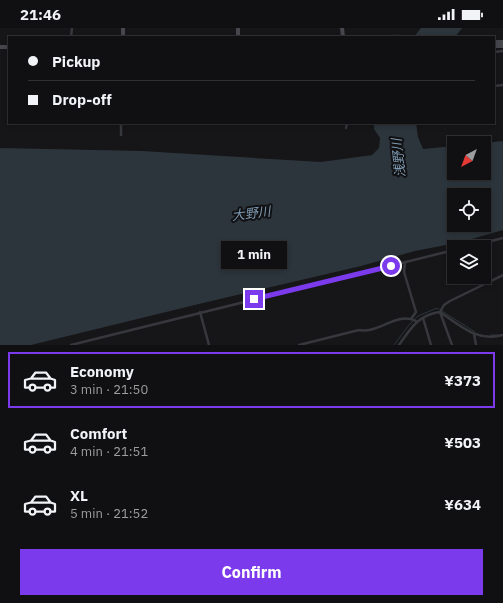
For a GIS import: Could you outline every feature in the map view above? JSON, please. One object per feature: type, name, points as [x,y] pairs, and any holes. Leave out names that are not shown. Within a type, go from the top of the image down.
[{"type":"street","points":[[121,124],[121,135]]},
{"type":"street","points":[[346,128],[347,124]]},
{"type":"street","points":[[491,241],[503,238]]},
{"type":"street","points":[[71,345],[447,252]]},
{"type":"street","points":[[399,345],[414,320],[416,312],[404,272],[405,262]]},
{"type":"street","points":[[299,345],[359,330],[367,332],[405,318],[414,320],[423,318],[441,311],[450,301],[503,275]]},
{"type":"street","points":[[441,311],[474,334],[489,338],[503,335]]},
{"type":"street","points":[[441,311],[452,345]]},
{"type":"street","points":[[200,312],[209,345]]},
{"type":"street","points":[[423,318],[431,345]]},
{"type":"street","points":[[474,334],[476,345]]},
{"type":"water","points":[[421,28],[462,28],[456,36],[415,36]]},
{"type":"water","points":[[374,124],[416,124],[418,137],[423,149],[447,147],[447,180],[491,180],[491,142],[503,141],[503,230],[468,240],[447,240],[447,245],[415,251],[361,266],[31,345],[0,345],[0,148],[142,151],[321,162],[372,155],[379,148],[380,138],[374,129]]},
{"type":"waterway","points":[[394,345],[418,316],[437,308],[439,309]]},
{"type":"waterway","points":[[442,311],[475,332]]},
{"type":"waterway","points":[[491,335],[498,335]]},
{"type":"route","points":[[254,299],[391,266]]},
{"type":"water label","name":"浅野川","points":[[398,158]]},
{"type":"water label","name":"大野川","points":[[251,213]]}]
